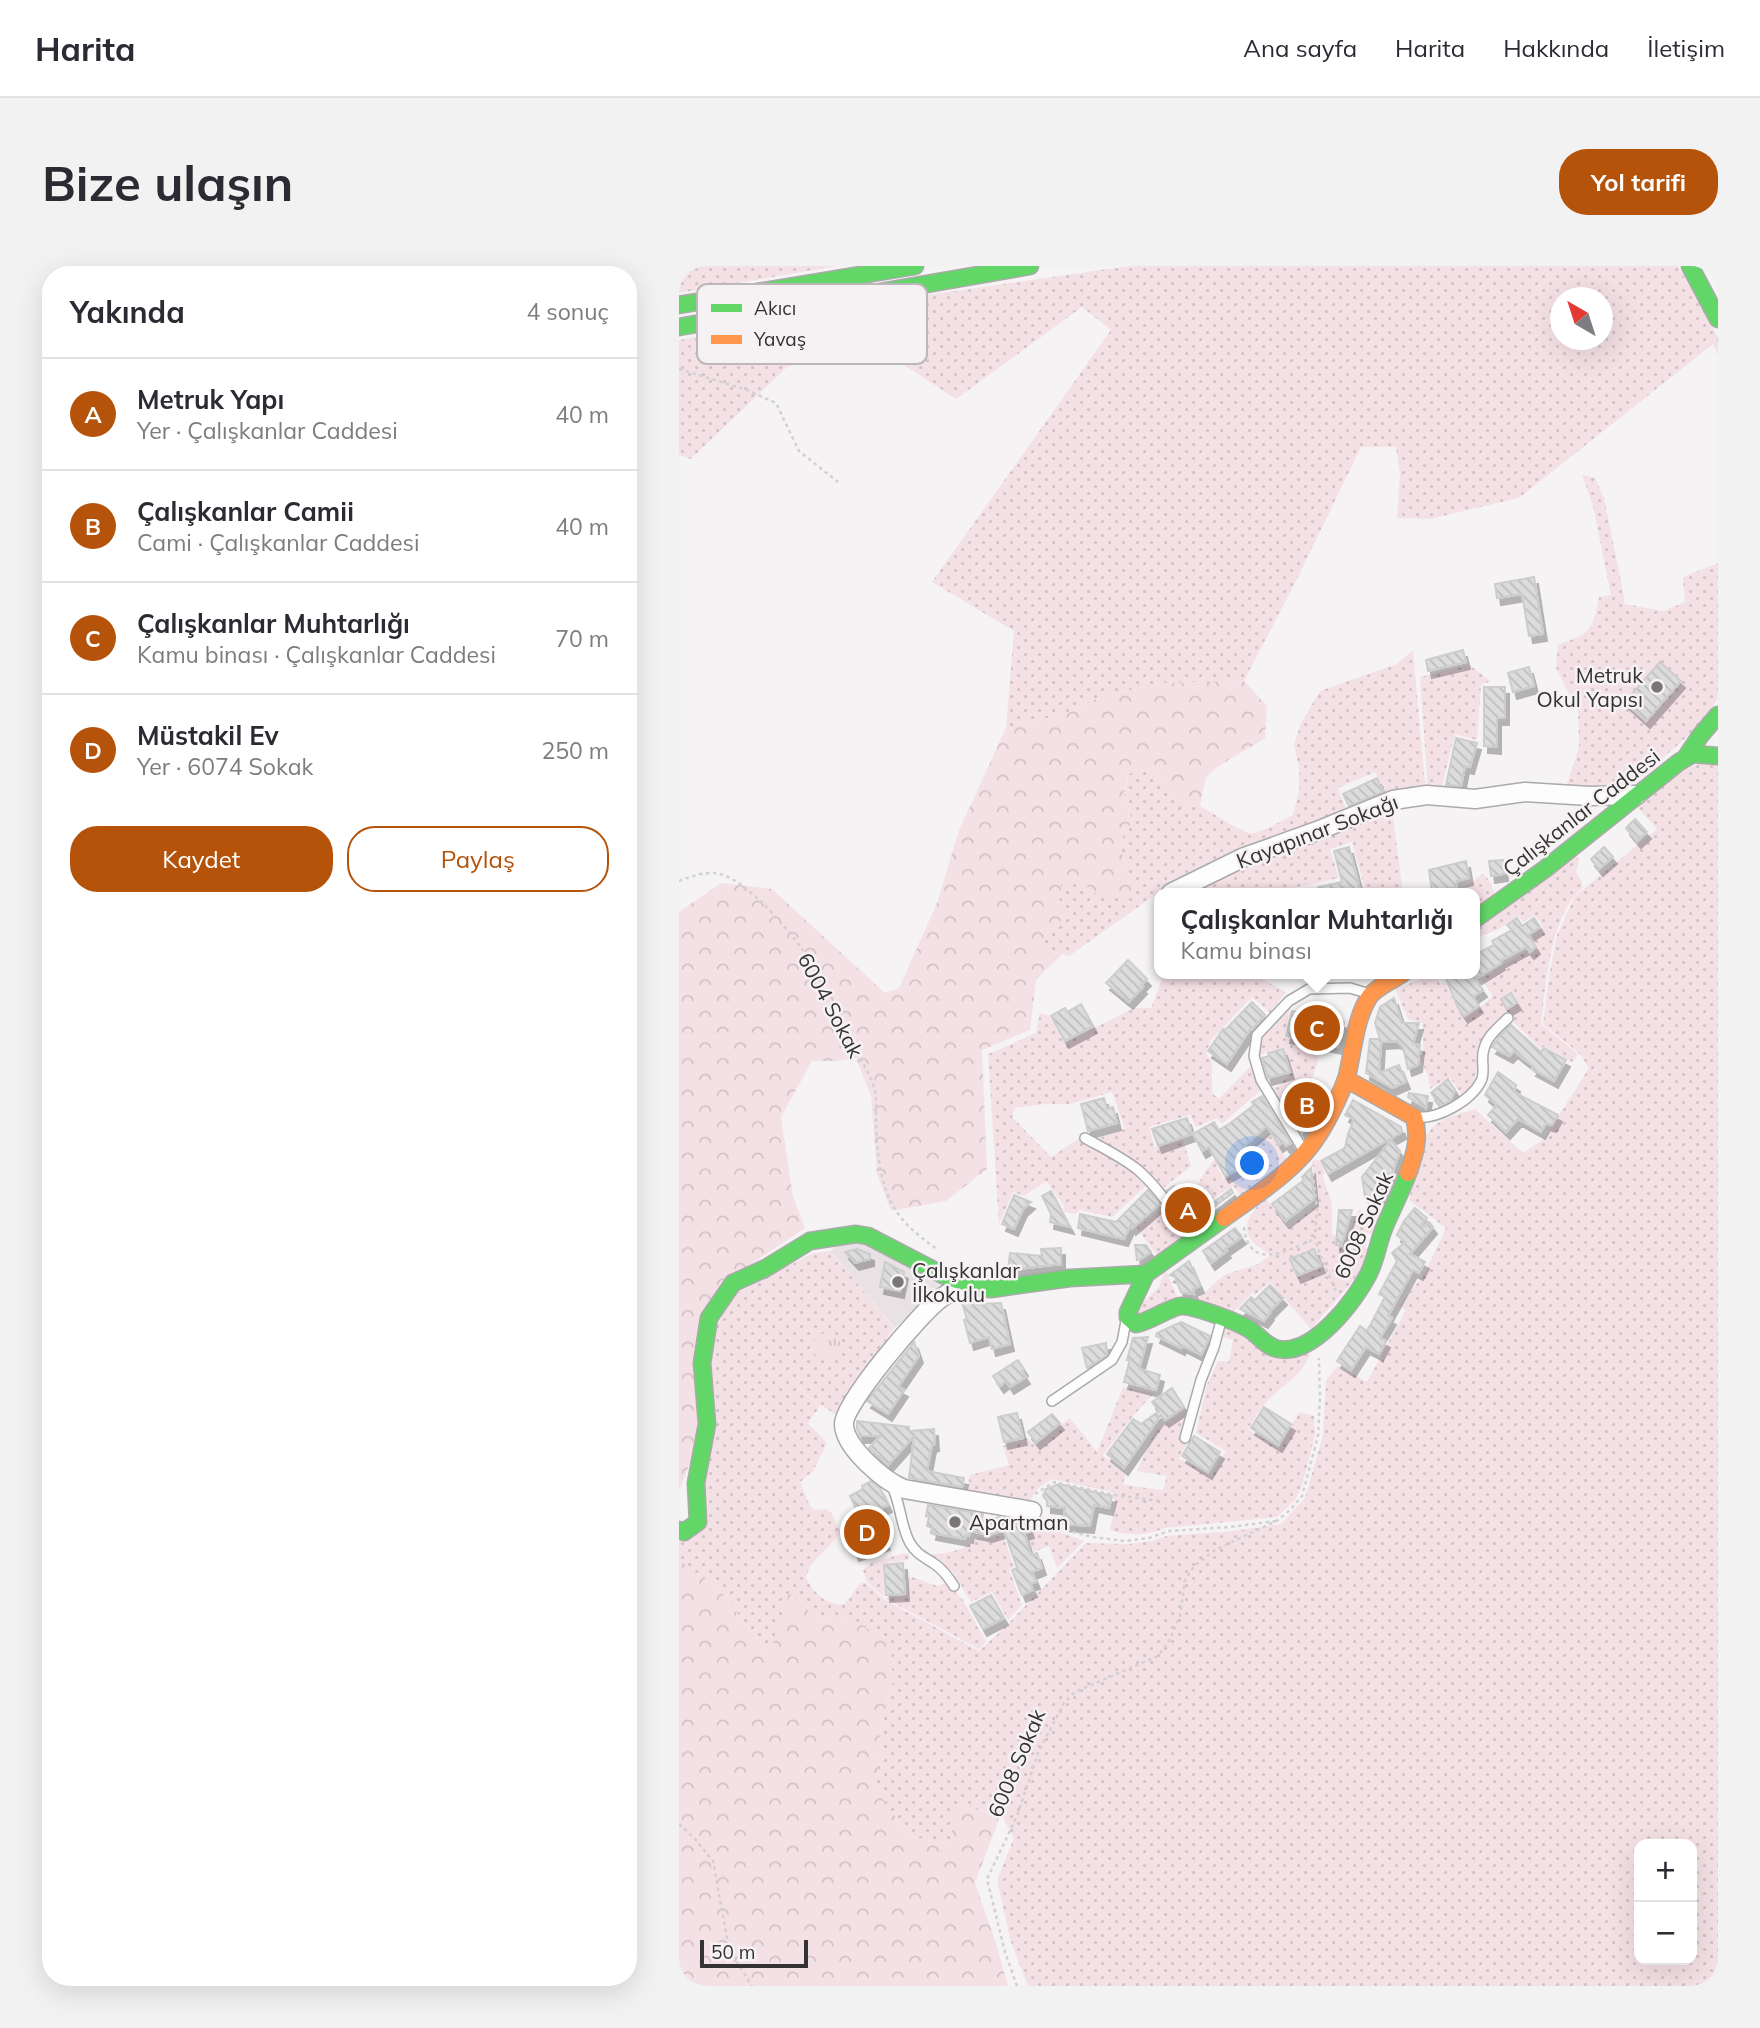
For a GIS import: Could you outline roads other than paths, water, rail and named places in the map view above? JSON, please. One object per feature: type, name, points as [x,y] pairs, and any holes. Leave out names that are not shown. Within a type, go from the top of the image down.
[{"type":"street","points":[[806,284],[915,266]]},
{"type":"street","points":[[926,284],[1030,266]]},
{"type":"street","points":[[1691,266],[1718,319]]},
{"type":"street","points":[[679,305],[697,302]]},
{"type":"street","points":[[679,327],[697,324]]},
{"type":"street","points":[[1686,757],[1718,715]]},
{"type":"street","name":"Çalışkanlar Caddesi","points":[[1480,915],[1545,869],[1686,757],[1699,754],[1718,756]]},
{"type":"street","name":"Kayapınar Sokağı","points":[[1181,888],[1242,858],[1393,800],[1427,795],[1475,799],[1525,792],[1590,796],[1637,795]]},
{"type":"street","points":[[679,1530],[684,1532],[698,1522],[697,1483],[707,1424],[702,1363],[709,1318],[733,1283],[766,1268],[810,1241],[856,1234],[868,1236],[971,1286],[991,1289],[1070,1278],[1146,1274],[1246,1203],[1305,1154],[1320,1133],[1346,1079],[1364,1007],[1372,994],[1394,979]]},
{"type":"street","points":[[1346,1079],[1414,1117]]},
{"type":"street","name":"6008 Sokak","points":[[1221,1319],[1248,1329],[1268,1346],[1277,1349],[1303,1346],[1324,1331],[1344,1309],[1372,1267],[1385,1224],[1408,1178],[1417,1135],[1414,1117]]},
{"type":"street","points":[[1146,1274],[1141,1289],[1128,1310],[1128,1317],[1136,1324],[1142,1325],[1180,1306],[1221,1319]]},
{"type":"street","points":[[971,1286],[943,1296],[907,1331],[854,1401],[845,1417],[845,1435],[890,1483],[914,1491],[1032,1511]]},
{"type":"lane","points":[[1305,1154],[1261,1080],[1254,1056],[1257,1035],[1289,1001],[1309,989],[1350,988],[1372,994]]},
{"type":"lane","points":[[1414,1117],[1433,1117],[1469,1095],[1483,1079],[1484,1047],[1491,1035],[1508,1018]]},
{"type":"lane","points":[[1085,1138],[1141,1172],[1195,1241]]},
{"type":"lane","points":[[1052,1401],[1112,1360],[1122,1342],[1128,1317]]},
{"type":"lane","points":[[1185,1438],[1221,1319]]},
{"type":"lane","points":[[890,1483],[896,1493],[909,1541],[921,1557],[935,1564],[954,1586]]},
{"type":"place","name":"Metruk Okul Yapısı","points":[[1657,687]]},
{"type":"place","name":"Çalışkanlar Muhtarlığı","points":[[1317,1028]]},
{"type":"place","name":"Çalışkanlar Camii","points":[[1307,1105]]},
{"type":"place","name":"Metruk Yapı","points":[[1188,1210]]},
{"type":"place","name":"Çalışkanlar İlkokulu","points":[[898,1282]]},
{"type":"place","name":"Apartman","points":[[955,1522]]},
{"type":"place","name":"Müstakil Ev","points":[[867,1532]]}]
